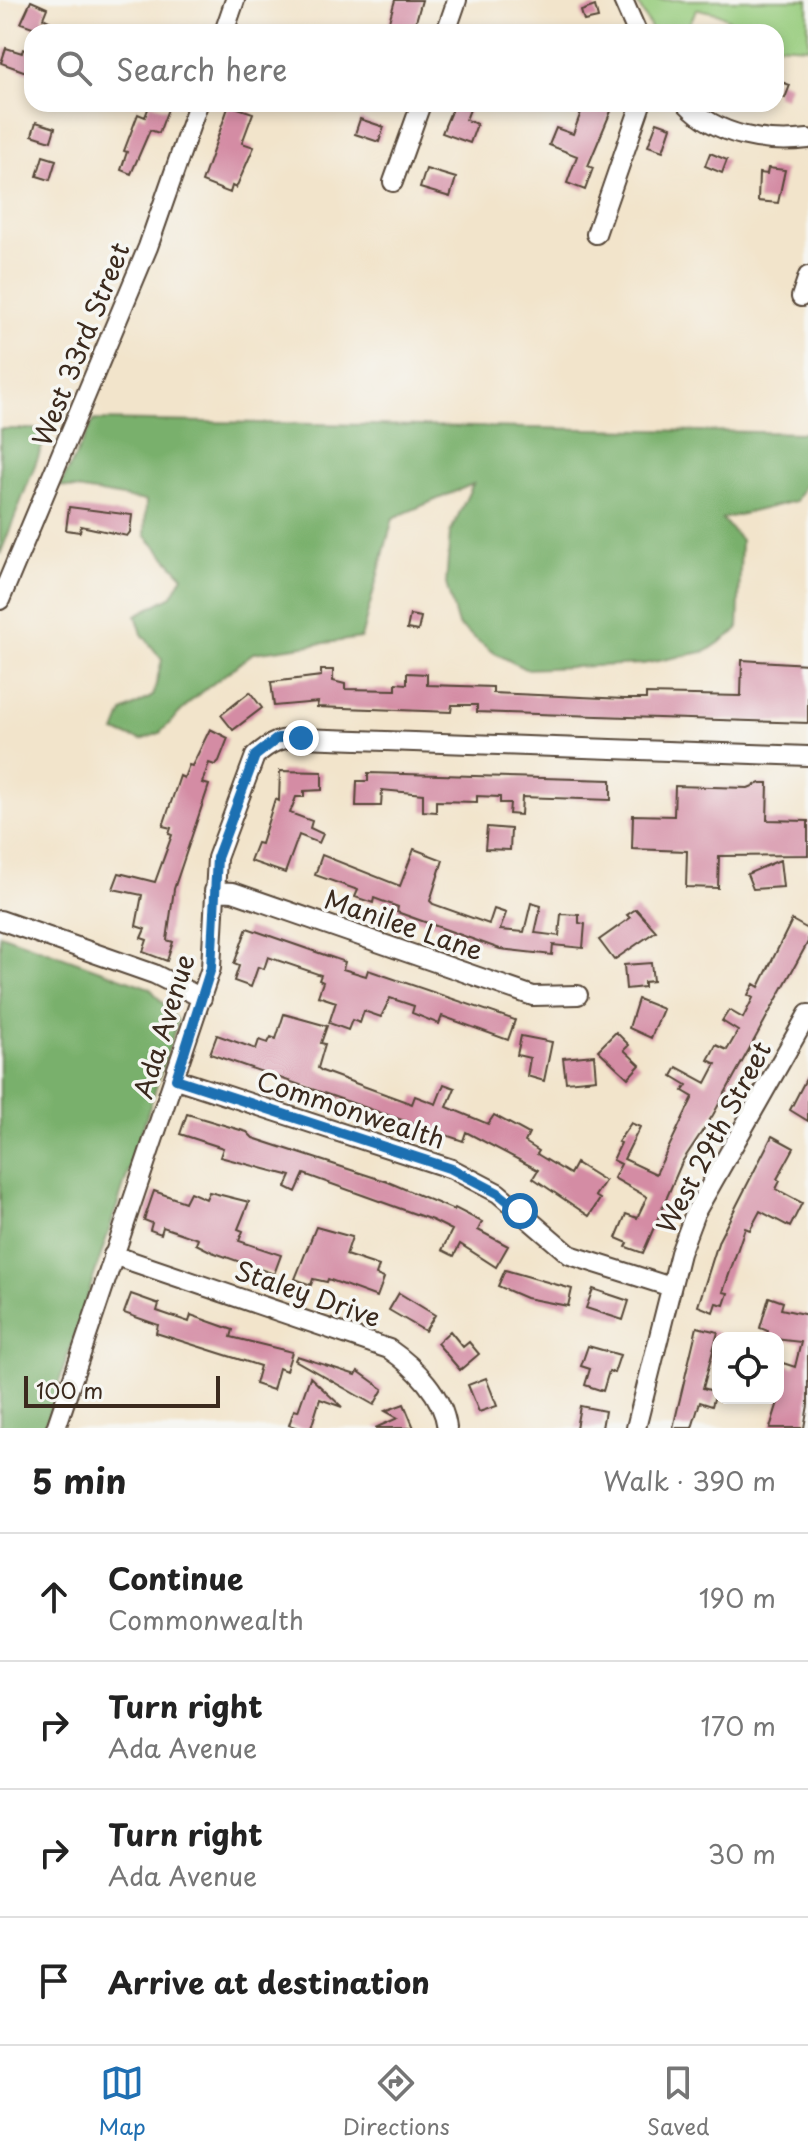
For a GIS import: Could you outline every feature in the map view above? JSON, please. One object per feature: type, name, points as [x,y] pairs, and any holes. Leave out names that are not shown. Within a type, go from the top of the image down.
[{"type":"street","points":[[227,24],[235,0]]},
{"type":"street","points":[[449,24],[457,0]]},
{"type":"street","points":[[623,0],[634,24]]},
{"type":"street","name":"West 33rd Street","points":[[0,600],[136,277],[195,112]]},
{"type":"street","points":[[393,182],[418,112]]},
{"type":"street","points":[[596,234],[638,112]]},
{"type":"street","points":[[697,112],[737,135],[758,139],[808,139]]},
{"type":"street","points":[[801,297],[808,276]]},
{"type":"street","name":"Ada Avenue","points":[[56,1428],[211,968],[217,858],[255,756],[278,738],[808,756]]},
{"type":"street","name":"Manilee Lane","points":[[214,891],[233,892],[533,996],[578,995]]},
{"type":"street","points":[[0,920],[154,974],[202,998]]},
{"type":"street","name":"West 29th Street","points":[[636,1428],[671,1287],[695,1213],[808,1014]]},
{"type":"street","name":"Commonwealth","points":[[176,1079],[452,1169],[498,1193],[570,1255],[671,1287]]},
{"type":"street","name":"Staley Drive","points":[[113,1255],[389,1349],[408,1362],[426,1382],[447,1428]]},
{"type":"green space","points":[[636,0],[808,0],[808,47],[784,46],[784,24],[737,24],[717,13],[697,9],[689,24],[649,24]]},
{"type":"green space","points":[[94,420],[808,433],[808,479],[796,501],[722,519],[741,540],[738,630],[707,651],[643,664],[525,669],[491,651],[458,625],[446,584],[450,533],[473,484],[393,518],[361,638],[253,653],[193,699],[160,733],[141,740],[115,732],[123,712],[153,696],[162,660],[142,634],[136,615],[172,596],[183,576],[145,535],[146,501],[60,486]]},
{"type":"green space","points":[[0,429],[49,429],[0,555]]},
{"type":"green space","points":[[0,934],[150,988],[178,1021],[44,1428],[0,1428]]},
{"type":"building","points":[[395,0],[422,0],[415,24],[388,24]]},
{"type":"building","points":[[31,1],[47,8],[43,18],[51,22],[50,24],[21,23]]},
{"type":"building","points":[[595,6],[598,18],[584,21],[581,11]]},
{"type":"building","points":[[6,48],[22,53],[24,49],[24,71],[1,63]]},
{"type":"building","points":[[784,83],[790,85],[784,98]]},
{"type":"building","points":[[147,112],[167,112],[159,133],[150,130],[131,174],[121,170],[127,152],[124,151],[138,114],[145,117]]},
{"type":"building","points":[[227,112],[253,113],[242,143],[254,147],[236,188],[232,186],[230,193],[202,182]]},
{"type":"building","points":[[451,112],[469,112],[466,120],[477,124],[470,143],[442,133]]},
{"type":"building","points":[[581,112],[611,112],[588,166],[593,168],[585,190],[567,183],[577,156],[549,145],[556,128],[573,134]]},
{"type":"building","points":[[360,119],[384,127],[379,142],[355,134]]},
{"type":"building","points":[[36,122],[55,128],[51,141],[32,135]]},
{"type":"building","points":[[657,122],[671,127],[663,151],[648,146]]},
{"type":"building","points":[[710,153],[727,160],[722,173],[705,166]]},
{"type":"building","points":[[43,156],[56,160],[50,180],[37,176]]},
{"type":"building","points":[[768,168],[785,170],[778,203],[758,201],[759,173],[767,174]]},
{"type":"building","points":[[426,169],[456,178],[450,197],[420,188]]},
{"type":"building","points":[[69,507],[132,515],[130,532],[127,536],[81,526],[80,532],[66,530]]},
{"type":"building","points":[[410,615],[421,617],[418,631],[407,629]]},
{"type":"building","points":[[742,660],[808,664],[808,723],[477,712],[477,705],[452,705],[451,712],[317,707],[318,702],[274,706],[271,682],[321,676],[321,670],[333,670],[333,681],[345,684],[345,689],[396,690],[396,683],[407,684],[407,673],[427,674],[427,685],[493,687],[493,693],[625,699],[646,699],[646,694],[741,696]]},
{"type":"building","points":[[250,692],[262,708],[233,730],[221,715]]},
{"type":"building","points":[[210,729],[228,738],[219,761],[215,765],[209,763],[202,783],[209,785],[174,889],[167,940],[173,942],[167,961],[143,952],[147,940],[141,938],[145,929],[136,926],[142,895],[113,889],[119,873],[155,882],[172,835],[169,834],[171,828],[163,826],[180,776],[184,778],[189,765],[192,766]]},
{"type":"building","points":[[280,771],[322,772],[322,790],[304,791],[304,797],[296,797],[290,813],[312,821],[310,828],[323,834],[319,843],[299,835],[285,873],[250,861],[257,843],[261,844],[275,799],[279,801]]},
{"type":"building","points":[[368,773],[611,780],[611,800],[522,797],[521,815],[509,814],[510,803],[500,803],[500,797],[477,796],[477,802],[436,801],[436,812],[423,811],[423,794],[382,790],[381,806],[356,806],[357,781],[368,781]]},
{"type":"building","points":[[768,783],[767,820],[808,821],[808,855],[719,856],[718,888],[686,887],[687,851],[632,849],[633,815],[674,816],[675,786],[748,788]]},
{"type":"building","points":[[487,827],[511,829],[510,850],[485,849]]},
{"type":"building","points":[[414,849],[443,860],[430,901],[433,904],[489,924],[494,909],[506,913],[500,930],[524,932],[531,903],[541,906],[535,933],[559,936],[561,914],[579,915],[579,923],[585,924],[583,948],[553,945],[552,955],[500,949],[397,912],[398,907],[374,898],[373,903],[355,897],[358,890],[315,875],[322,855],[400,886]]},
{"type":"building","points":[[780,860],[783,887],[753,889],[747,874]]},
{"type":"building","points":[[636,909],[656,931],[614,960],[599,940],[630,918],[627,915]]},
{"type":"building","points":[[792,920],[808,929],[808,942],[713,1115],[682,1162],[643,1253],[626,1247],[628,1243],[616,1238],[626,1214],[637,1218],[647,1197],[614,1178],[621,1164],[613,1160],[621,1143],[618,1142],[631,1123],[640,1127],[624,1159],[656,1174],[693,1097],[683,1091],[687,1085],[672,1076],[677,1067],[706,1083],[716,1064],[708,1060],[716,1045],[727,1050],[738,1031],[722,1021],[729,1010],[743,1018],[753,998],[748,995],[754,984],[759,987]]},
{"type":"building","points":[[247,928],[345,962],[343,969],[366,976],[368,970],[515,1020],[508,1040],[442,1016],[439,1024],[412,1013],[414,1006],[390,998],[381,1017],[364,1011],[360,1023],[352,1020],[348,1030],[329,1023],[336,1002],[318,996],[323,982],[319,980],[321,975],[268,957],[264,969],[258,967],[251,987],[234,981],[239,966],[234,964]]},
{"type":"building","points":[[651,963],[653,981],[644,982],[644,987],[626,989],[624,965]]},
{"type":"building","points":[[638,999],[663,1009],[651,1038],[629,1028]]},
{"type":"building","points":[[284,1014],[327,1026],[318,1068],[322,1071],[412,1104],[415,1096],[436,1104],[444,1084],[455,1088],[447,1107],[488,1124],[494,1115],[529,1134],[525,1142],[539,1151],[537,1154],[570,1174],[576,1163],[605,1181],[595,1196],[600,1199],[589,1216],[533,1178],[538,1170],[466,1132],[463,1141],[210,1054],[217,1035],[256,1049],[259,1040],[268,1043],[271,1037],[276,1039]]},
{"type":"building","points":[[616,1032],[629,1045],[624,1050],[640,1065],[628,1078],[598,1050]]},
{"type":"building","points":[[521,1036],[552,1042],[544,1081],[527,1076],[530,1058],[517,1055]]},
{"type":"building","points":[[594,1055],[596,1079],[566,1082],[563,1058]]},
{"type":"building","points":[[808,1075],[808,1121],[790,1110]]},
{"type":"building","points":[[187,1114],[247,1132],[253,1138],[388,1182],[455,1208],[482,1222],[478,1230],[508,1246],[496,1267],[460,1244],[454,1256],[442,1250],[452,1230],[432,1220],[304,1174],[296,1192],[286,1187],[291,1176],[220,1157],[223,1148],[180,1134]]},
{"type":"building","points":[[772,1136],[794,1148],[777,1179],[780,1181],[776,1189],[802,1203],[790,1227],[760,1211],[750,1230],[745,1228],[723,1292],[728,1293],[724,1305],[716,1303],[713,1312],[698,1306],[719,1240]]},
{"type":"building","points":[[154,1191],[185,1202],[190,1192],[206,1199],[209,1192],[249,1202],[238,1229],[243,1231],[239,1241],[281,1255],[274,1274],[212,1252],[196,1244],[198,1239],[163,1227],[161,1234],[150,1230],[152,1223],[144,1220]]},
{"type":"building","points":[[316,1227],[352,1237],[346,1255],[379,1266],[376,1275],[384,1278],[377,1297],[328,1279],[327,1282],[313,1279],[311,1285],[295,1279]]},
{"type":"building","points":[[505,1270],[572,1289],[568,1306],[526,1298],[498,1286]]},
{"type":"building","points":[[593,1289],[629,1301],[623,1320],[586,1308]]},
{"type":"building","points":[[399,1293],[435,1315],[425,1331],[389,1310]]},
{"type":"building","points":[[131,1294],[159,1304],[157,1311],[189,1322],[191,1315],[233,1330],[231,1337],[292,1352],[286,1371],[279,1368],[273,1390],[255,1384],[260,1366],[156,1333],[158,1325],[124,1313]]},
{"type":"building","points":[[769,1297],[783,1302],[781,1309],[808,1315],[808,1405],[804,1428],[770,1428],[777,1404],[784,1404],[784,1363],[795,1367],[801,1342],[784,1340],[784,1332],[768,1332],[760,1328]]},
{"type":"building","points":[[697,1327],[718,1332],[712,1332],[712,1354],[703,1388],[712,1391],[712,1406],[700,1402],[692,1428],[673,1428]]},
{"type":"building","points":[[450,1331],[463,1347],[469,1342],[479,1354],[460,1370],[437,1343]]},
{"type":"building","points":[[588,1346],[620,1355],[614,1373],[609,1371],[603,1391],[585,1385],[590,1369],[581,1366]]},
{"type":"building","points":[[297,1356],[356,1375],[358,1371],[383,1389],[374,1405],[295,1360]]},
{"type":"building","points":[[310,1377],[342,1407],[320,1399],[311,1428],[289,1425],[294,1410],[298,1411]]},
{"type":"building","points":[[486,1378],[497,1406],[479,1412],[468,1385]]},
{"type":"building","points":[[404,1404],[414,1428],[375,1428],[398,1418],[385,1411]]},
{"type":"building","points":[[580,1406],[605,1411],[602,1428],[576,1428]]},
{"type":"route","points":[[301,738],[278,738],[255,756],[217,858],[211,968],[176,1079],[452,1169],[498,1193],[520,1211]]}]
